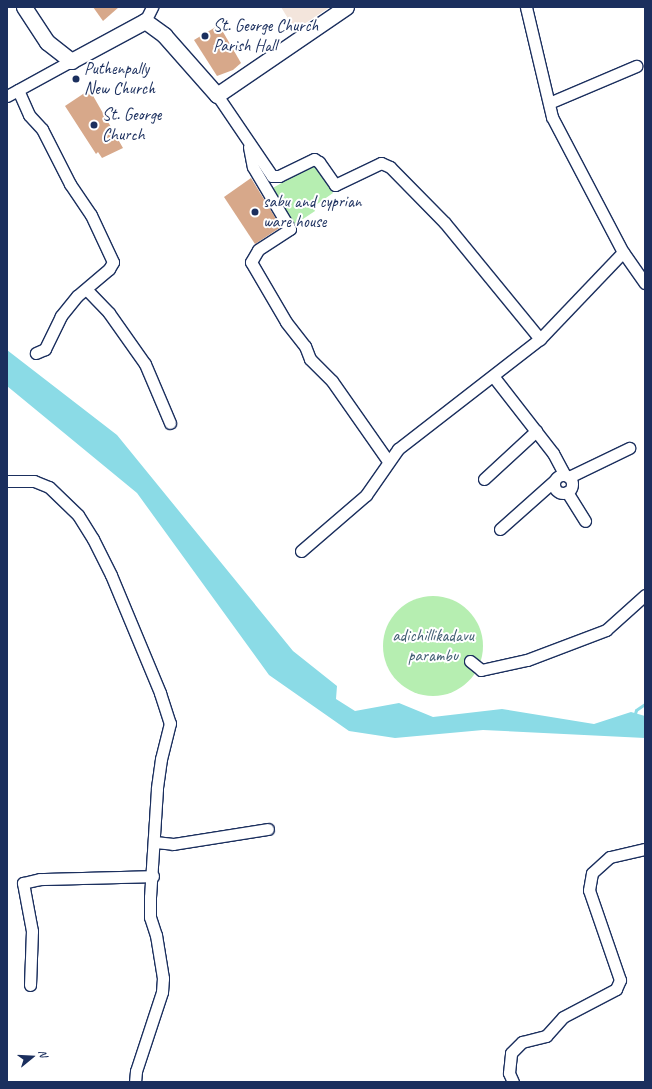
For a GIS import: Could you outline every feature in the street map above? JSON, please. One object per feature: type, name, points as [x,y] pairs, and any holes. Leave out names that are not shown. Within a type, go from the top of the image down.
[{"type":"main road","points":[[24,7],[47,42],[71,61],[146,21],[164,35],[217,95],[346,7]]},
{"type":"street","points":[[146,21],[152,7]]},
{"type":"street","points":[[526,7],[552,117],[566,147],[623,252],[645,283]]},
{"type":"street","points":[[7,96],[71,61]]},
{"type":"street","points":[[549,103],[636,66]]},
{"type":"street","points":[[18,90],[29,115],[42,129],[70,184],[91,215],[113,262],[109,269],[103,272],[86,290],[77,296],[61,316],[45,349],[36,353]]},
{"type":"street","points":[[217,95],[272,176],[279,176],[314,158],[319,162],[335,184],[381,163],[390,167],[445,223],[540,339]]},
{"type":"street","points":[[249,143],[253,166],[290,229],[258,250],[251,262],[286,322],[305,346],[310,359],[332,381],[340,396],[388,460]]},
{"type":"street","points":[[301,551],[366,495],[388,460],[398,448],[540,339],[623,252]]},
{"type":"street","points":[[86,290],[109,313],[145,364],[170,423]]},
{"type":"street","points":[[493,376],[553,453],[562,477],[572,485],[567,492]]},
{"type":"street","points":[[484,479],[536,431]]},
{"type":"street","points":[[500,529],[562,477],[629,448]]},
{"type":"street","points":[[562,477],[556,489],[567,492],[585,521]]},
{"type":"street","points":[[7,481],[34,481],[49,487],[78,515],[93,539],[111,575],[160,693],[170,723],[161,759],[150,917],[161,966],[162,992],[135,1082]]},
{"type":"street","points":[[470,661],[481,670],[526,660],[606,630],[645,595]]},
{"type":"street","points":[[155,842],[173,844],[268,829]]},
{"type":"street","points":[[513,1082],[509,1073],[511,1053],[522,1042],[546,1036],[563,1017],[616,989],[620,980],[589,890],[592,873],[610,857],[645,849]]},
{"type":"street","points":[[30,985],[32,931],[23,883],[40,879],[153,876]]},
{"type":"shaded area","points":[[281,7],[330,7],[295,30]]},
{"type":"green space","points":[[315,164],[333,193],[313,207],[315,211],[294,225],[271,189]]},
{"type":"green space","name":"adichillikadavu parambu","points":[[433,596],[443,597],[461,604],[475,618],[482,636],[482,656],[475,674],[461,688],[443,695],[433,696],[423,695],[405,688],[391,674],[384,656],[383,646],[384,636],[391,618],[405,604],[423,597]]},
{"type":"water","points":[[7,350],[117,435],[293,651],[337,686],[336,699],[355,711],[399,703],[433,717],[502,709],[594,724],[631,712],[645,716],[645,738],[483,730],[395,738],[349,731],[269,675],[137,493],[7,386]]},
{"type":"building","points":[[93,7],[119,7],[103,21]]},
{"type":"building","points":[[219,25],[241,63],[233,70],[217,76],[194,40]]},
{"type":"building","name":"St. George Church","points":[[92,88],[92,94],[123,148],[102,158],[98,152],[96,154],[65,106]]},
{"type":"building","name":"sabu and cyprian ware house","points":[[251,178],[281,227],[255,244],[224,197]]},
{"type":"waterway","points":[[634,717],[636,710],[645,704]]},
{"type":"place","name":"St. George Church Parish Hall","points":[[205,36]]},
{"type":"place","name":"Puthenpally New Church","points":[[76,79]]},
{"type":"place","name":"St. George Church","points":[[94,125]]},
{"type":"place","name":"sabu and cyprian ware house","points":[[255,212]]}]
